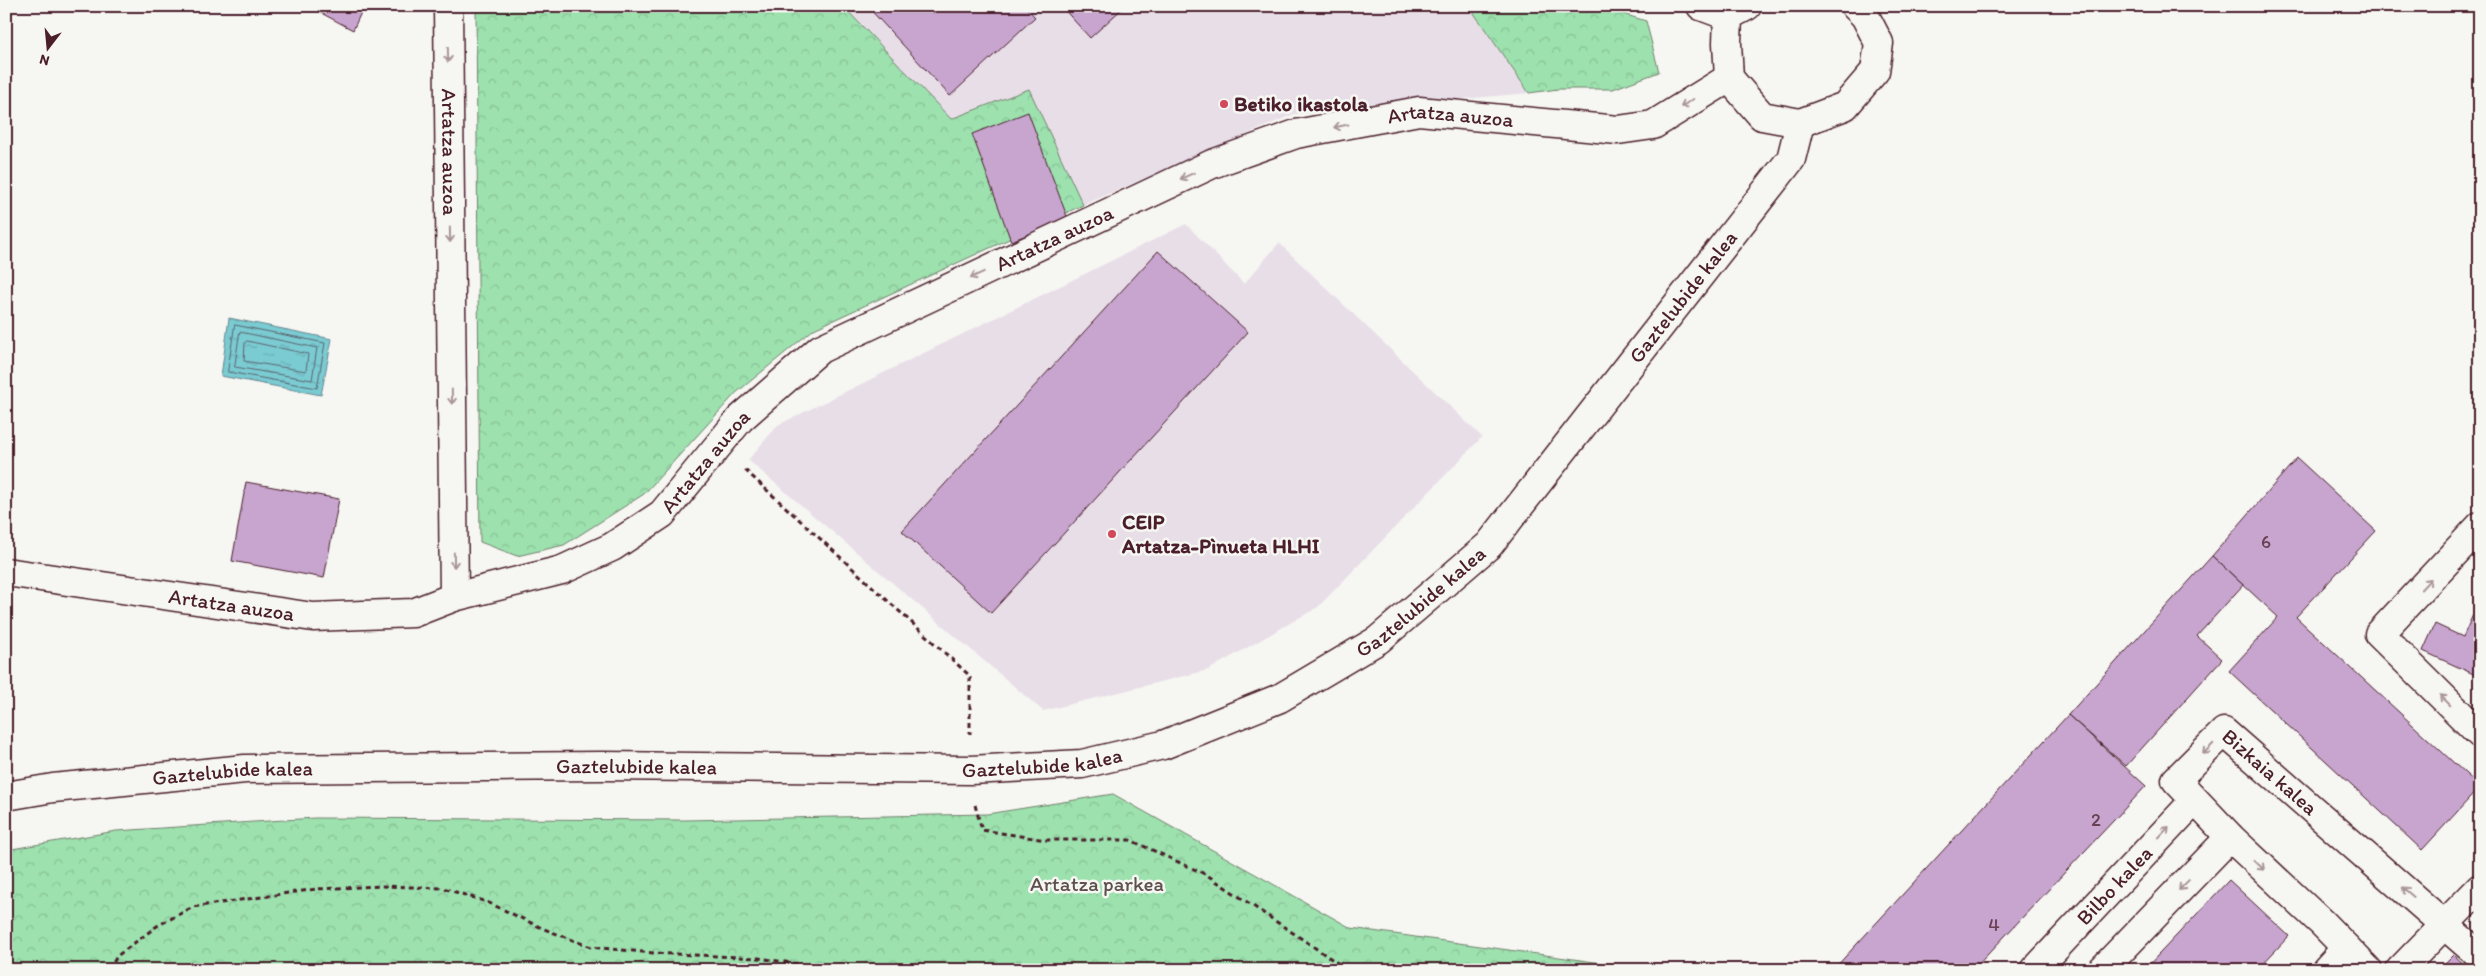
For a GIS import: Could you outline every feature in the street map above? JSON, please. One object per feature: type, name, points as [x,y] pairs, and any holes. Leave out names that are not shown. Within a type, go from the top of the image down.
[{"type":"street","name":"Artatza auzoa","points":[[448,6],[454,597]]},
{"type":"street","points":[[1701,6],[1738,11],[1727,43],[1729,78],[1762,116],[1800,124],[1845,106],[1875,71],[1879,43],[1868,9]]},
{"type":"street","name":"Artatza auzoa","points":[[6,572],[313,617],[413,613],[454,597],[562,570],[612,547],[662,514],[740,420],[820,349],[1220,161],[1296,134],[1419,111],[1618,130],[1653,124],[1729,78]]},
{"type":"street","name":"Gaztelubide kalea","points":[[6,796],[53,788],[245,769],[602,766],[971,770],[1082,764],[1164,745],[1280,698],[1378,640],[1489,545],[1791,158],[1800,124]]},
{"type":"street","points":[[2480,526],[2379,634],[2480,734]]},
{"type":"street","name":"Bizkaia kalea","points":[[2368,970],[2230,837],[2176,780],[2224,732],[2480,956]]},
{"type":"street","name":"Bilbo kalea","points":[[2035,970],[2194,801]]},
{"type":"street","points":[[2102,970],[2230,837]]},
{"type":"street","points":[[2400,970],[2480,888]]},
{"type":"street","points":[[2326,970],[2346,948]]},
{"type":"path","points":[[718,446],[970,676],[971,770],[974,801],[982,830],[1046,840],[1130,840],[1207,875],[1348,970]]},
{"type":"path","points":[[109,970],[117,956],[157,926],[193,907],[316,890],[382,886],[444,888],[487,902],[544,929],[591,947],[653,953],[760,958],[837,970]]},
{"type":"shaded area","name":"Betiko ikastola","points":[[843,6],[1469,6],[1529,93],[1294,114],[1083,205],[1029,89],[951,119]]},
{"type":"shaded area","name":"CEIP Artatza-Pìnueta HLHI","points":[[1186,224],[1244,284],[1279,243],[1482,437],[1318,607],[1208,670],[1043,711],[748,460],[778,425]]},
{"type":"green space","points":[[476,6],[843,6],[951,119],[1029,89],[1083,205],[814,329],[736,393],[644,494],[564,545],[517,556],[480,542]]},
{"type":"green space","points":[[1469,6],[1597,6],[1646,21],[1659,72],[1613,89],[1558,89],[1529,93]]},
{"type":"green space","name":"Artatza parkea","points":[[1113,794],[1351,928],[1652,970],[6,970],[6,850],[116,831],[315,818],[685,820],[987,814]]},
{"type":"water","points":[[229,318],[332,339],[321,395],[221,376]]},
{"type":"building","points":[[308,6],[364,6],[353,30]]},
{"type":"building","points":[[867,6],[1025,6],[1035,17],[950,96]]},
{"type":"building","points":[[1061,6],[1125,6],[1090,38]]},
{"type":"building","points":[[1028,112],[1068,219],[1011,241],[972,134]]},
{"type":"building","points":[[1158,251],[1248,332],[991,613],[902,531]]},
{"type":"building","points":[[2297,458],[2376,531],[2296,617],[2480,787],[2422,850],[2229,671],[2278,617],[2212,556]]},
{"type":"building","points":[[246,482],[339,499],[324,578],[232,561]]},
{"type":"building","points":[[2212,556],[2243,585],[2197,636],[2222,659],[2126,766],[2068,715]]},
{"type":"building","points":[[2480,599],[2480,677],[2423,651],[2435,624],[2463,637]]},
{"type":"building","points":[[2068,715],[2146,786],[1973,970],[1833,970]]},
{"type":"building","points":[[2229,880],[2289,936],[2257,970],[2144,970]]},
{"type":"building","points":[[2453,955],[2469,970],[2438,970]]},
{"type":"place","name":"Betiko ikastola","points":[[1224,104]]},
{"type":"place","name":"CEIP Artatza-Pìnueta HLHI","points":[[1112,534]]}]
